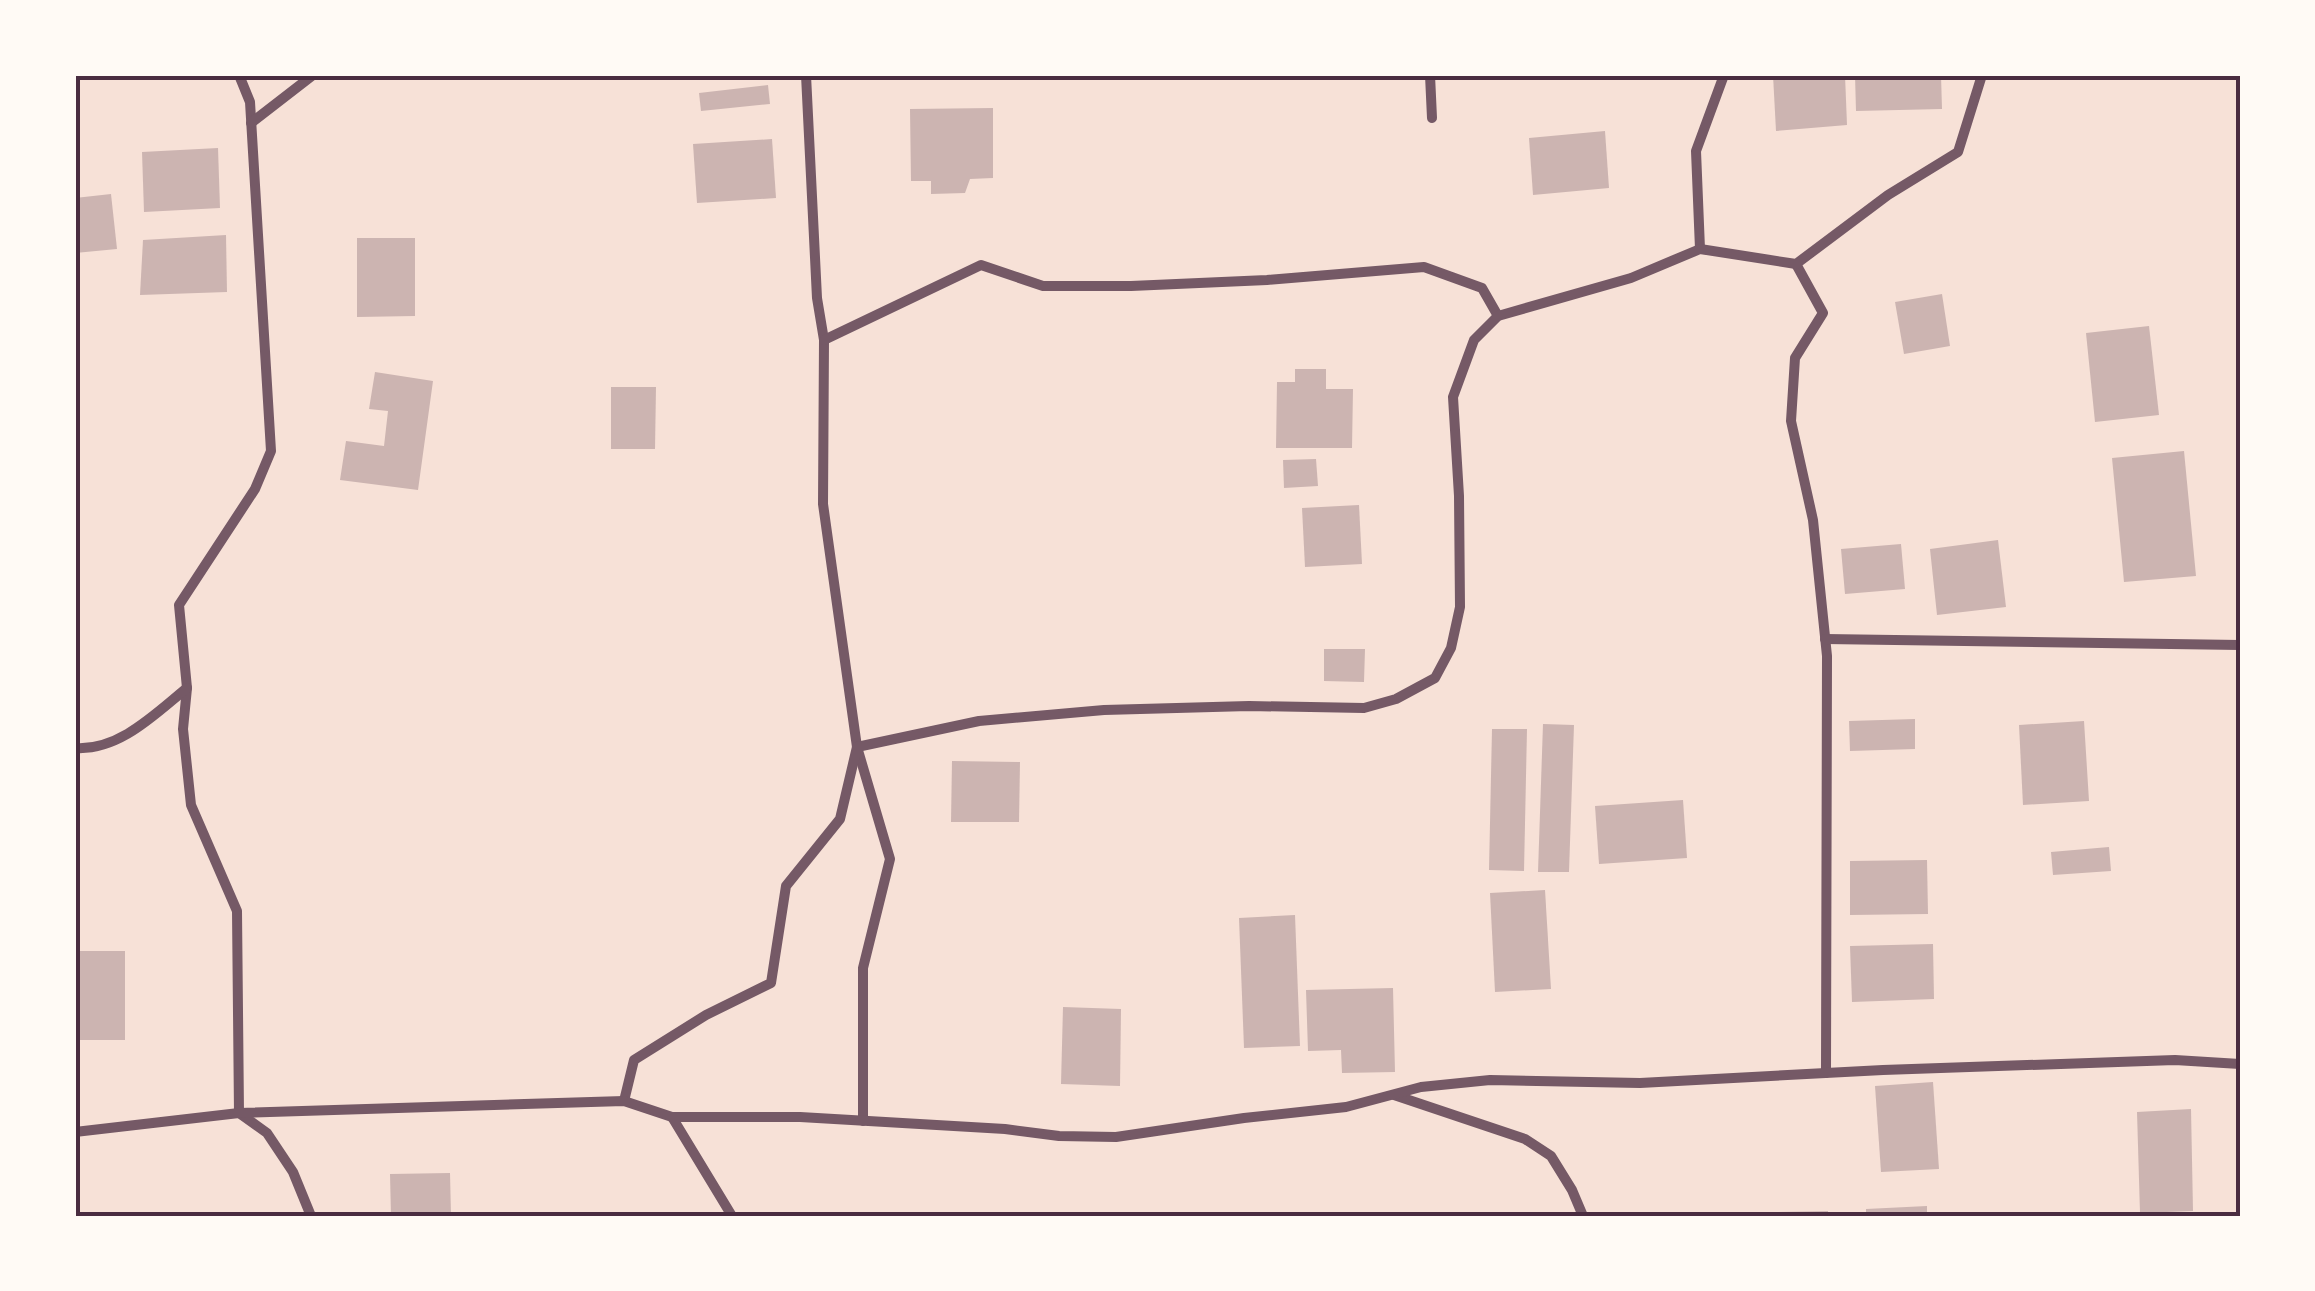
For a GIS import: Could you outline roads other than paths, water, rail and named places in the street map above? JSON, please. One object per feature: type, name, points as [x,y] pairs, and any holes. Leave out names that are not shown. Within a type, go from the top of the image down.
[{"type":"street","points":[[239,75],[250,102],[270,451],[255,490],[180,605],[186,688],[183,729],[191,805],[236,911],[240,1113]]},
{"type":"street","points":[[251,123],[313,75]]},
{"type":"street","points":[[806,75],[816,298],[824,340],[823,504],[856,747],[890,859],[863,968],[863,1121]]},
{"type":"street","points":[[1430,75],[1432,118]]},
{"type":"street","points":[[1700,249],[1696,151],[1724,75]]},
{"type":"street","points":[[856,747],[979,721],[1104,710],[1364,708],[1396,699],[1435,678],[1452,648],[1460,607],[1460,496],[1453,397],[1474,340],[1498,316],[1631,278],[1700,249],[1796,264],[1888,196],[1958,152],[1982,75]]},
{"type":"street","points":[[1796,264],[1824,314],[1795,358],[1791,421],[1813,520],[1825,639],[1826,1073]]},
{"type":"street","points":[[824,340],[981,265],[1044,286],[1267,280],[1424,267],[1482,288],[1498,316]]},
{"type":"street","points":[[1825,639],[2240,644]]},
{"type":"street","points":[[75,748],[87,749],[132,733],[186,688]]},
{"type":"street","points":[[624,1101],[634,1060],[706,1014],[771,983],[786,886],[840,819],[856,747]]},
{"type":"street","points":[[75,1132],[240,1113],[624,1101],[672,1117],[800,1117],[1116,1138],[1346,1107],[1421,1087],[1490,1080],[1640,1083],[2175,1060],[2240,1064]]},
{"type":"street","points":[[1393,1094],[1524,1139],[1551,1156],[1584,1216]]},
{"type":"street","points":[[240,1113],[267,1132],[293,1172],[311,1216]]},
{"type":"street","points":[[672,1117],[732,1216]]}]
